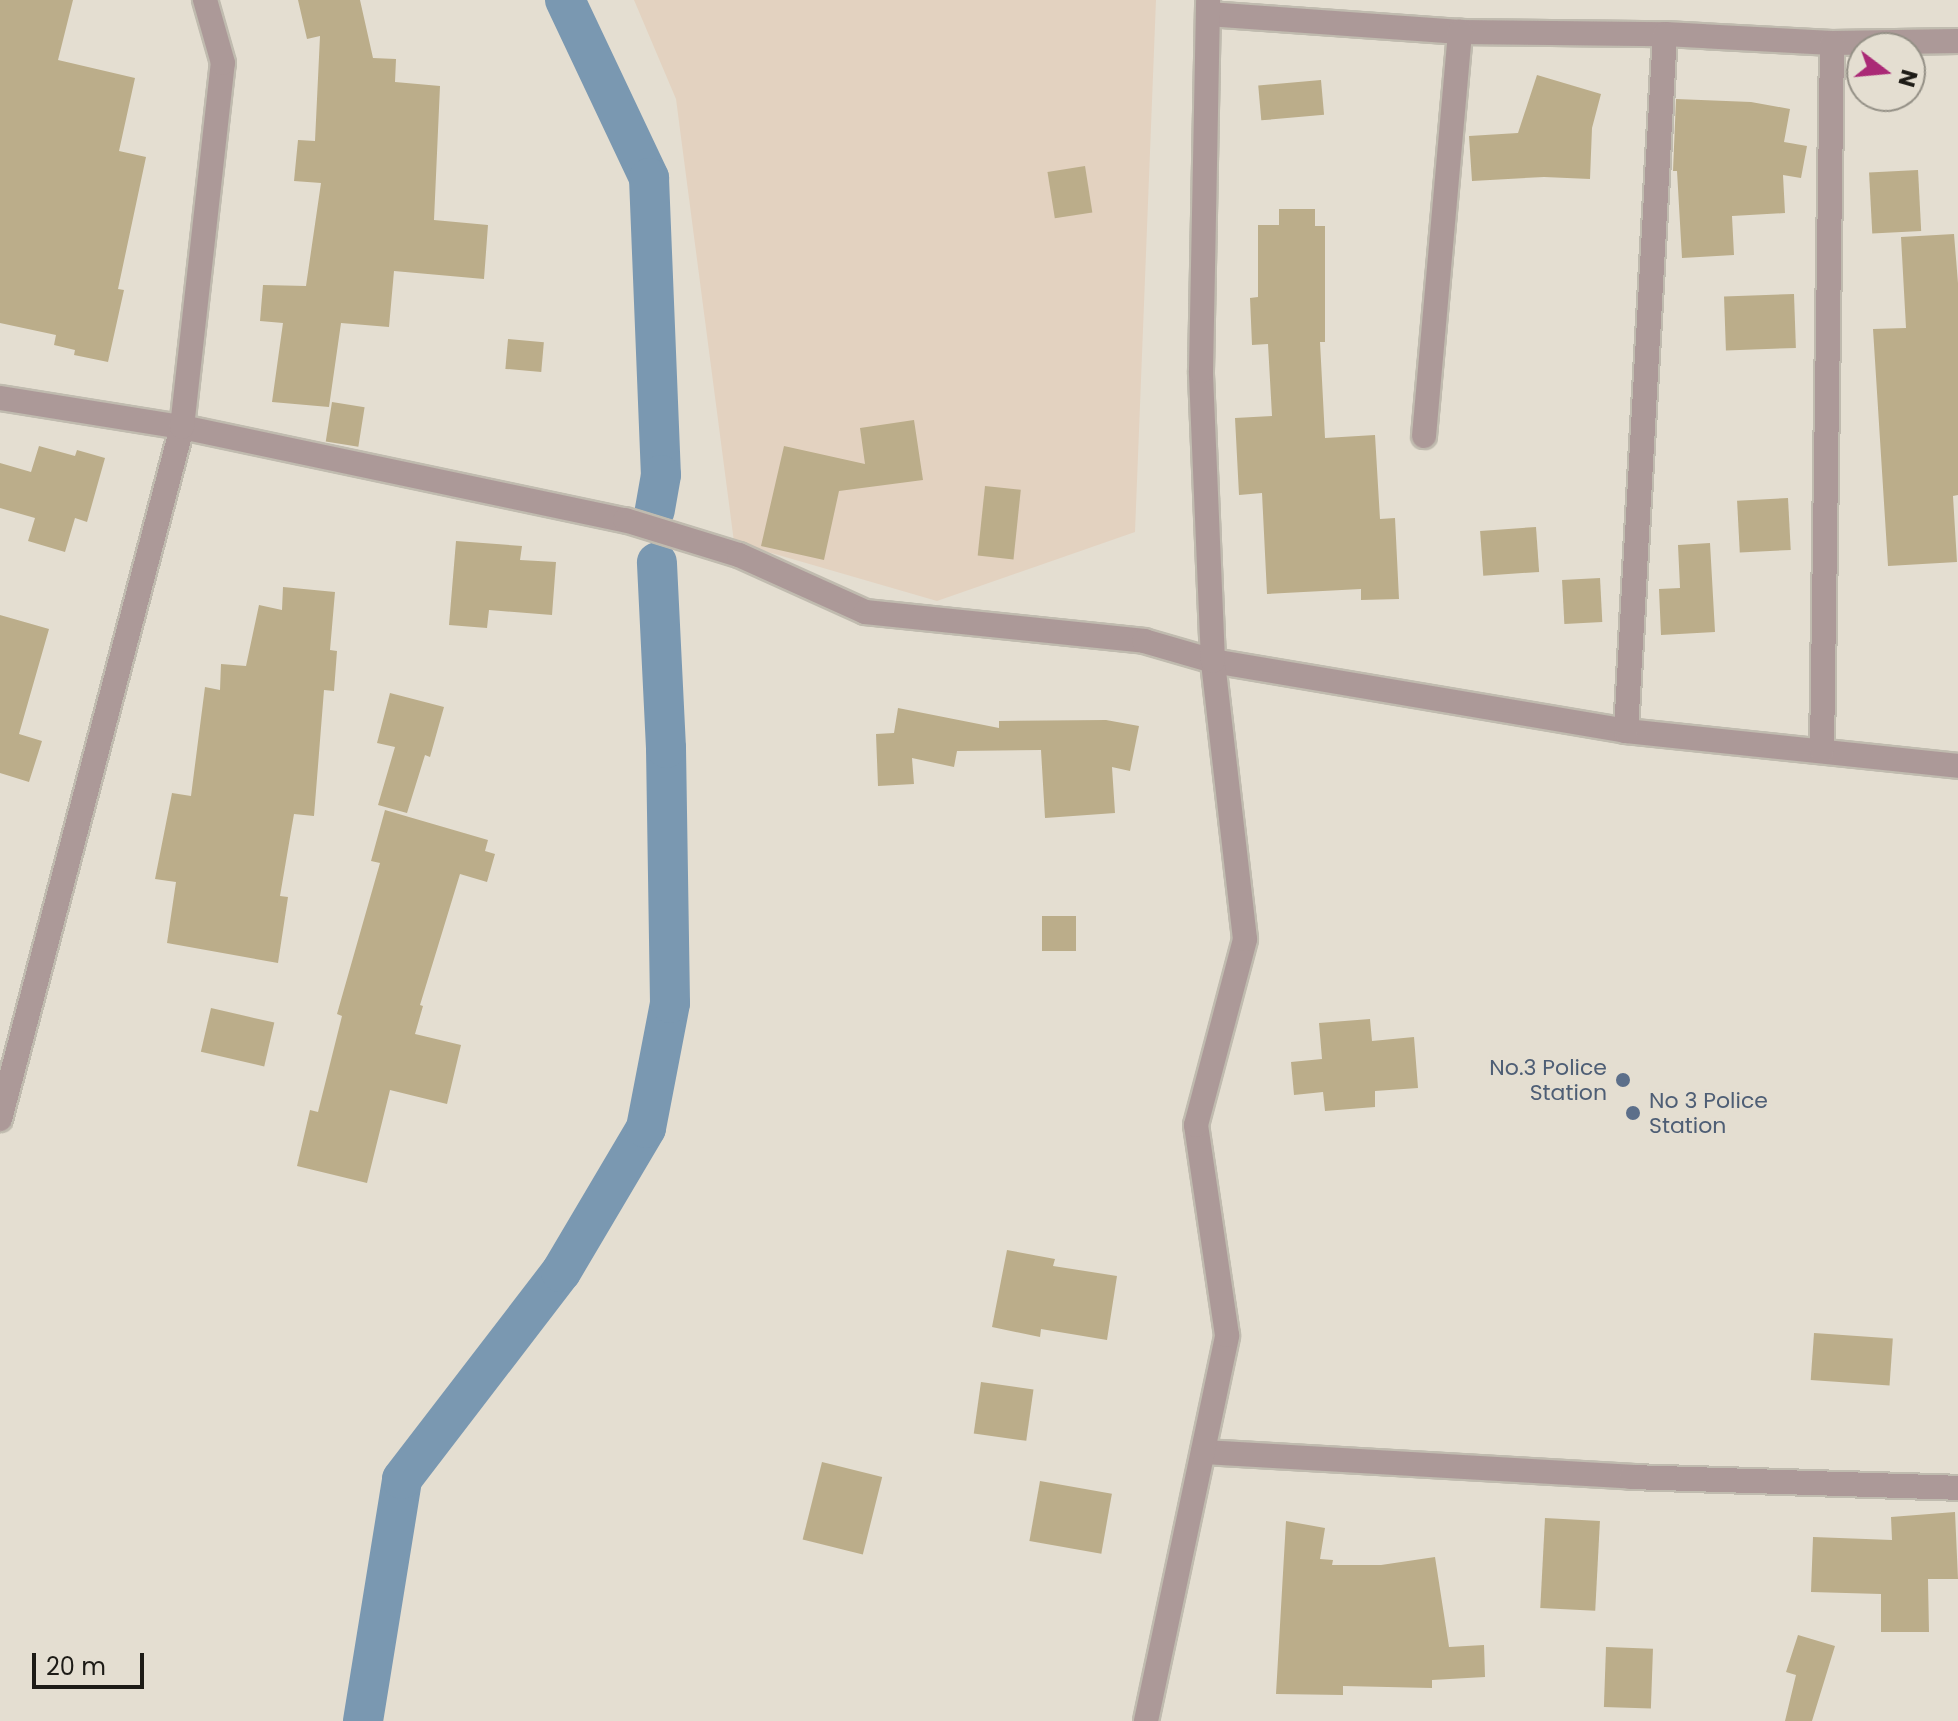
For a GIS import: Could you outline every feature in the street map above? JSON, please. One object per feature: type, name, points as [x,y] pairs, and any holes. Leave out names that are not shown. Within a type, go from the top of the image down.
[{"type":"street","points":[[1,1106],[182,427],[223,63],[205,0]]},
{"type":"street","points":[[1146,1721],[1227,1335],[1196,1125],[1245,939],[1213,661],[1201,371],[1208,7],[1460,32],[1665,34],[1832,43],[1958,41]]},
{"type":"street","points":[[1424,436],[1460,32]]},
{"type":"street","points":[[1626,731],[1665,34]]},
{"type":"street","points":[[1822,751],[1832,43]]},
{"type":"street","points":[[0,398],[182,427],[625,520],[739,555],[865,612],[1144,641],[1213,661],[1626,731],[1958,766]]},
{"type":"street","points":[[1203,1452],[1631,1477],[1958,1488]]},
{"type":"shaded area","points":[[634,0],[1156,0],[1135,532],[937,601],[734,542],[676,99]]},
{"type":"building","points":[[0,0],[73,0],[58,60],[135,78],[119,151],[146,157],[118,289],[124,290],[108,362],[74,355],[75,350],[54,345],[56,335],[0,323]]},
{"type":"building","points":[[298,0],[360,0],[373,58],[396,59],[395,82],[440,86],[434,220],[488,225],[484,279],[394,271],[389,327],[341,323],[329,407],[272,402],[283,323],[260,321],[263,285],[306,286],[321,183],[294,181],[298,140],[315,141],[320,36],[307,39]]},
{"type":"building","points":[[1537,75],[1601,94],[1592,128],[1590,179],[1544,177],[1472,181],[1469,136],[1518,133]]},
{"type":"building","points":[[1321,80],[1324,115],[1261,120],[1258,85]]},
{"type":"building","points":[[1676,99],[1751,102],[1790,109],[1784,142],[1807,146],[1801,178],[1783,175],[1785,213],[1732,216],[1734,255],[1682,258],[1677,171],[1673,171]]},
{"type":"building","points":[[1085,166],[1092,212],[1055,218],[1047,172]]},
{"type":"building","points":[[1918,170],[1921,231],[1872,233],[1869,173]]},
{"type":"building","points":[[1279,209],[1315,209],[1315,226],[1325,226],[1325,342],[1320,342],[1325,438],[1375,435],[1380,519],[1395,518],[1399,599],[1361,600],[1361,589],[1267,594],[1262,493],[1239,495],[1235,418],[1272,416],[1268,344],[1252,345],[1250,298],[1258,297],[1258,225],[1279,225]]},
{"type":"building","points":[[1954,234],[1958,283],[1958,495],[1953,496],[1957,562],[1888,566],[1873,329],[1906,328],[1901,237]]},
{"type":"building","points":[[1794,294],[1796,348],[1726,350],[1724,296]]},
{"type":"building","points":[[508,339],[544,342],[541,372],[505,369]]},
{"type":"building","points":[[332,402],[365,407],[358,447],[326,442]]},
{"type":"building","points":[[914,420],[923,480],[839,491],[824,560],[761,546],[784,446],[865,464],[860,428]]},
{"type":"building","points":[[39,446],[75,456],[77,450],[105,458],[87,522],[75,518],[65,552],[28,541],[35,518],[0,508],[0,463],[31,472]]},
{"type":"building","points":[[985,486],[1021,490],[1013,559],[978,556]]},
{"type":"building","points":[[1788,498],[1791,550],[1740,553],[1737,501]]},
{"type":"building","points":[[1536,527],[1539,572],[1483,576],[1480,531]]},
{"type":"building","points":[[456,541],[522,546],[520,560],[556,562],[552,615],[489,610],[487,628],[449,625]]},
{"type":"building","points":[[1710,543],[1715,632],[1661,635],[1659,589],[1680,588],[1678,545]]},
{"type":"building","points":[[1600,578],[1602,622],[1564,624],[1562,580]]},
{"type":"building","points":[[283,587],[335,592],[330,650],[337,651],[334,691],[324,690],[314,816],[294,814],[280,896],[288,897],[278,963],[167,943],[176,882],[155,879],[172,793],[191,796],[205,687],[220,690],[221,664],[246,666],[259,605],[282,610]]},
{"type":"building","points":[[0,615],[49,629],[19,734],[42,741],[29,782],[0,773]]},
{"type":"building","points":[[390,693],[444,707],[430,757],[425,755],[407,813],[378,805],[395,747],[377,743]]},
{"type":"building","points":[[898,708],[999,728],[999,721],[1106,720],[1139,726],[1130,771],[1112,767],[1115,813],[1045,818],[1041,750],[957,751],[954,767],[912,758],[914,784],[878,786],[876,734],[894,733]]},
{"type":"building","points":[[385,810],[488,840],[485,851],[495,854],[487,882],[460,874],[420,1005],[423,1006],[415,1034],[461,1045],[447,1104],[390,1090],[367,1183],[297,1166],[310,1110],[318,1112],[342,1016],[337,1014],[380,863],[371,861]]},
{"type":"building","points":[[1042,916],[1076,916],[1076,951],[1042,951]]},
{"type":"building","points":[[211,1008],[274,1023],[264,1066],[201,1052]]},
{"type":"building","points":[[1370,1019],[1372,1041],[1414,1037],[1418,1088],[1375,1091],[1375,1107],[1325,1111],[1323,1092],[1294,1095],[1291,1062],[1322,1059],[1319,1023]]},
{"type":"building","points":[[1007,1250],[1055,1259],[1053,1266],[1117,1276],[1107,1340],[1041,1329],[1040,1337],[992,1327]]},
{"type":"building","points":[[1814,1333],[1893,1339],[1890,1385],[1811,1380]]},
{"type":"building","points":[[981,1382],[1033,1389],[1026,1441],[974,1433]]},
{"type":"building","points":[[822,1462],[882,1477],[863,1555],[803,1540]]},
{"type":"building","points":[[1040,1481],[1112,1494],[1101,1554],[1029,1541]]},
{"type":"building","points":[[1955,1512],[1958,1579],[1928,1579],[1929,1632],[1881,1632],[1881,1594],[1811,1592],[1813,1537],[1892,1540],[1891,1517]]},
{"type":"building","points":[[1545,1518],[1600,1521],[1595,1611],[1540,1608]]},
{"type":"building","points":[[1286,1521],[1325,1528],[1320,1559],[1333,1560],[1332,1565],[1381,1565],[1435,1557],[1449,1647],[1484,1645],[1485,1677],[1432,1680],[1432,1688],[1343,1686],[1343,1695],[1276,1694]]},
{"type":"building","points":[[1798,1635],[1835,1646],[1812,1721],[1785,1721],[1796,1675],[1786,1672]]},
{"type":"building","points":[[1606,1647],[1653,1649],[1651,1709],[1604,1707]]},
{"type":"waterway","points":[[565,0],[649,178],[661,475],[655,510]]},
{"type":"waterway","points":[[363,1721],[402,1479],[561,1272],[646,1128],[670,1003],[666,748],[657,562]]},
{"type":"place","name":"No.3 Police Station","points":[[1623,1080]]},
{"type":"place","name":"No 3 Police Station","points":[[1633,1113]]}]
